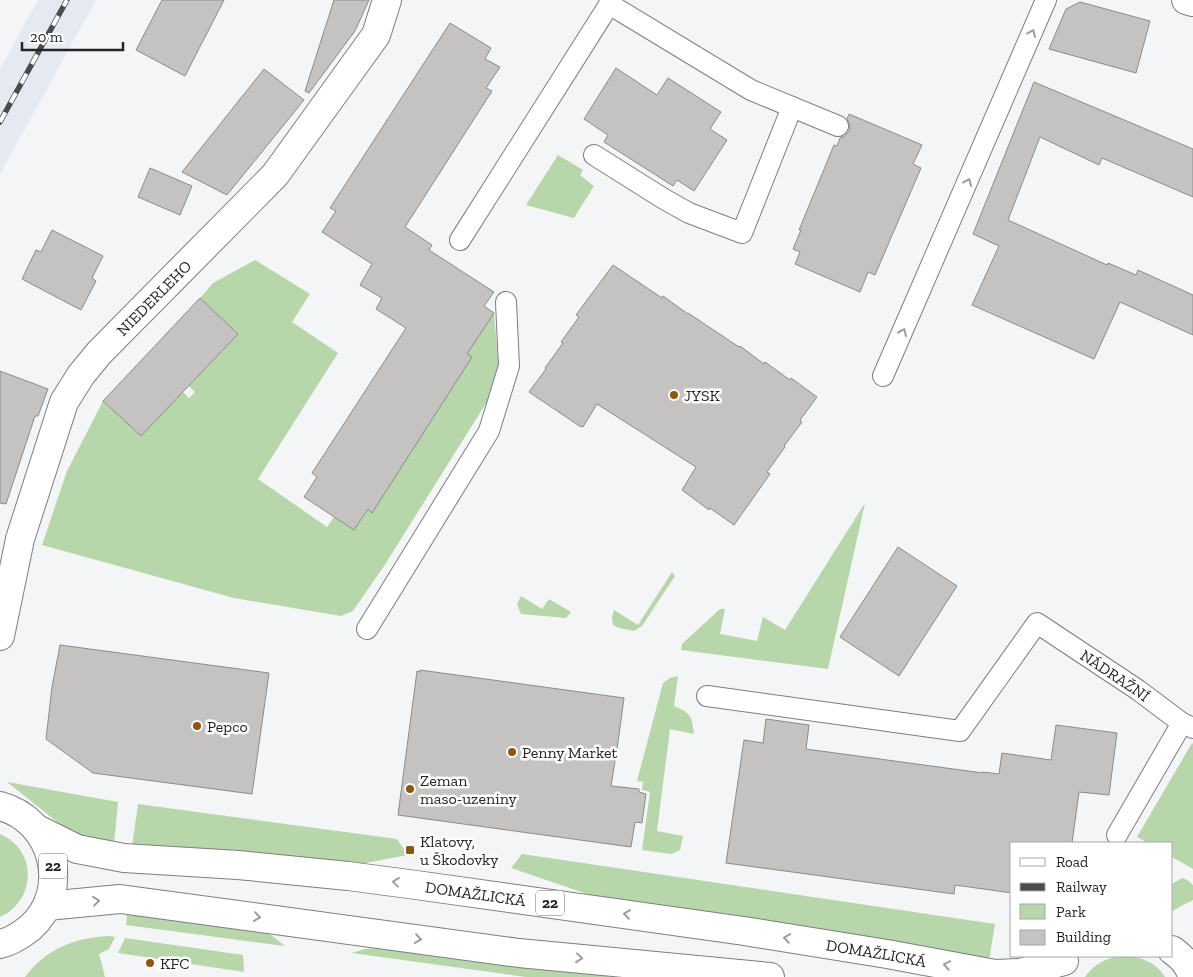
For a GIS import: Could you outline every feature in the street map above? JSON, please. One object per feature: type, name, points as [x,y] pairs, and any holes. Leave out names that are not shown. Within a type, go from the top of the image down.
[{"type":"main road","name":"NIEDERLEHO","points":[[0,636],[20,539],[64,402],[81,375],[99,353],[275,175],[376,35],[387,0]]},
{"type":"main road","points":[[1186,0],[1193,2]]},
{"type":"main road","name":"22","points":[[0,806],[21,815],[37,829],[48,846],[53,866],[53,886],[47,906],[36,922],[21,935],[1,947]]},
{"type":"main road","name":"DOMAŽLICKÁ","points":[[37,829],[78,849],[124,858],[238,866],[416,884],[744,931],[995,974],[1020,973],[1063,965]]},
{"type":"main road","points":[[47,906],[120,899],[519,953],[770,977]]},
{"type":"main road","points":[[1173,951],[1182,957],[1193,977]]},
{"type":"lane","points":[[884,376],[1046,0]]},
{"type":"lane","points":[[460,240],[611,2],[750,90],[838,126]]},
{"type":"lane","points":[[594,155],[664,199],[689,212],[742,234],[792,107]]},
{"type":"lane","points":[[367,629],[489,431],[509,366],[506,302]]},
{"type":"lane","name":"NÁDRAŽNÍ","points":[[707,696],[960,731],[1037,623],[1188,725]]},
{"type":"lane","points":[[1117,835],[1188,725]]},
{"type":"shaded area","points":[[38,0],[96,0],[0,174],[0,69]]},
{"type":"green space","points":[[558,155],[583,170],[580,175],[594,186],[574,218],[526,205]]},
{"type":"green space","points":[[255,260],[310,294],[292,322],[338,353],[258,479],[327,527],[334,517],[354,530],[368,509],[372,512],[472,357],[467,354],[494,313],[500,381],[384,566],[353,611],[341,616],[234,598],[42,545],[67,471],[103,401],[141,436],[183,392],[189,398],[195,392],[189,386],[238,334],[200,298],[213,283]]},
{"type":"green space","points":[[865,503],[828,669],[681,650],[682,644],[720,609],[725,609],[720,634],[757,641],[763,617],[785,630]]},
{"type":"green space","points":[[672,572],[675,576],[642,626],[634,631],[613,625],[612,617],[614,610],[638,625]]},
{"type":"green space","points":[[521,596],[542,609],[549,599],[571,612],[566,618],[521,614],[517,604]]},
{"type":"green space","points":[[678,676],[674,706],[690,716],[694,734],[670,729],[657,831],[683,836],[680,850],[671,854],[642,850],[650,792],[642,790],[643,782],[637,781],[663,683],[670,678]]},
{"type":"green space","points":[[1192,743],[1193,869],[1173,858],[1173,842],[1146,842],[1137,837]]},
{"type":"green space","points":[[7,782],[118,802],[114,845],[88,840],[66,829]]},
{"type":"green space","points":[[138,804],[397,839],[408,855],[355,865],[132,847]]},
{"type":"green space","points":[[0,834],[12,841],[21,851],[26,861],[28,872],[24,893],[18,903],[0,917]]},
{"type":"green space","points":[[522,854],[995,924],[989,961],[590,895],[511,868]]},
{"type":"green space","points":[[1182,878],[1187,880],[1193,885],[1193,900],[1173,910],[1173,883]]},
{"type":"green space","points":[[127,914],[250,927],[271,935],[285,946],[126,925]]},
{"type":"green space","points":[[108,936],[115,937],[109,949],[99,954],[105,977],[25,977],[42,959],[72,942]]},
{"type":"green space","points":[[125,938],[243,955],[244,972],[118,953]]},
{"type":"green space","points":[[387,947],[581,971],[611,977],[526,977],[352,953],[365,949]]},
{"type":"green space","points":[[1116,957],[1139,958],[1151,963],[1165,977],[1085,977],[1100,963]]},
{"type":"building","points":[[162,0],[224,0],[185,76],[136,50]]},
{"type":"building","points":[[334,0],[369,0],[355,31],[309,93],[305,91]]},
{"type":"building","points":[[1080,2],[1150,21],[1136,73],[1049,49],[1066,9]]},
{"type":"building","points":[[450,23],[491,48],[485,59],[500,67],[486,88],[492,91],[405,227],[432,245],[429,250],[494,292],[484,306],[494,313],[467,354],[472,357],[372,513],[368,509],[354,530],[304,497],[317,477],[312,473],[406,328],[376,309],[382,298],[360,285],[372,264],[322,232],[336,211],[330,208]]},
{"type":"building","points":[[616,68],[657,95],[668,78],[721,112],[710,129],[727,140],[694,191],[677,180],[673,186],[604,142],[608,135],[584,119]]},
{"type":"building","points":[[264,69],[304,100],[227,195],[182,172]]},
{"type":"building","points":[[1034,82],[1193,149],[1193,197],[1102,158],[1099,165],[1040,137],[1008,220],[1107,265],[1108,263],[1136,275],[1138,270],[1193,295],[1193,335],[1120,302],[1094,359],[972,305],[999,246],[973,234]]},
{"type":"building","points":[[849,114],[922,145],[913,164],[921,168],[875,275],[868,272],[860,292],[795,264],[800,252],[793,249],[834,145],[837,146],[840,138],[849,131],[850,125],[847,119]]},
{"type":"building","points":[[150,168],[192,186],[180,215],[138,197]]},
{"type":"building","points":[[52,230],[103,256],[92,278],[96,281],[81,310],[22,279],[36,250],[41,252]]},
{"type":"building","name":"JYSK","points":[[613,265],[740,346],[764,364],[765,362],[790,380],[791,378],[817,397],[767,472],[770,474],[734,525],[710,508],[709,510],[682,490],[696,467],[597,404],[583,427],[581,427],[529,392],[579,317],[576,315]]},
{"type":"building","points":[[200,298],[238,334],[141,436],[103,401]]},
{"type":"building","points":[[0,371],[48,389],[38,416],[35,416],[6,504],[0,503]]},
{"type":"building","points":[[898,547],[957,586],[899,676],[840,637]]},
{"type":"building","points":[[60,645],[269,673],[252,794],[93,773],[46,739],[52,687]]},
{"type":"building","name":"Penny Market","points":[[420,670],[624,698],[611,786],[639,789],[639,792],[646,794],[642,823],[635,822],[631,847],[398,815],[417,671],[420,672]]},
{"type":"building","points":[[766,719],[809,725],[806,749],[999,774],[1002,753],[1051,760],[1056,725],[1117,733],[1109,795],[1079,792],[1072,842],[1010,842],[1010,893],[955,885],[954,894],[726,863],[744,740],[763,743]]},
{"type":"railway","points":[[0,122],[67,0]]},
{"type":"place","name":"JYSK","points":[[674,395]]},
{"type":"place","name":"Pepco","points":[[197,726]]},
{"type":"place","name":"Penny Market","points":[[512,752]]},
{"type":"place","name":"Zeman maso-uzeniny","points":[[410,789]]},
{"type":"place","name":"Klatovy, u Škodovky","points":[[410,850]]},
{"type":"place","name":"KFC","points":[[150,963]]}]
